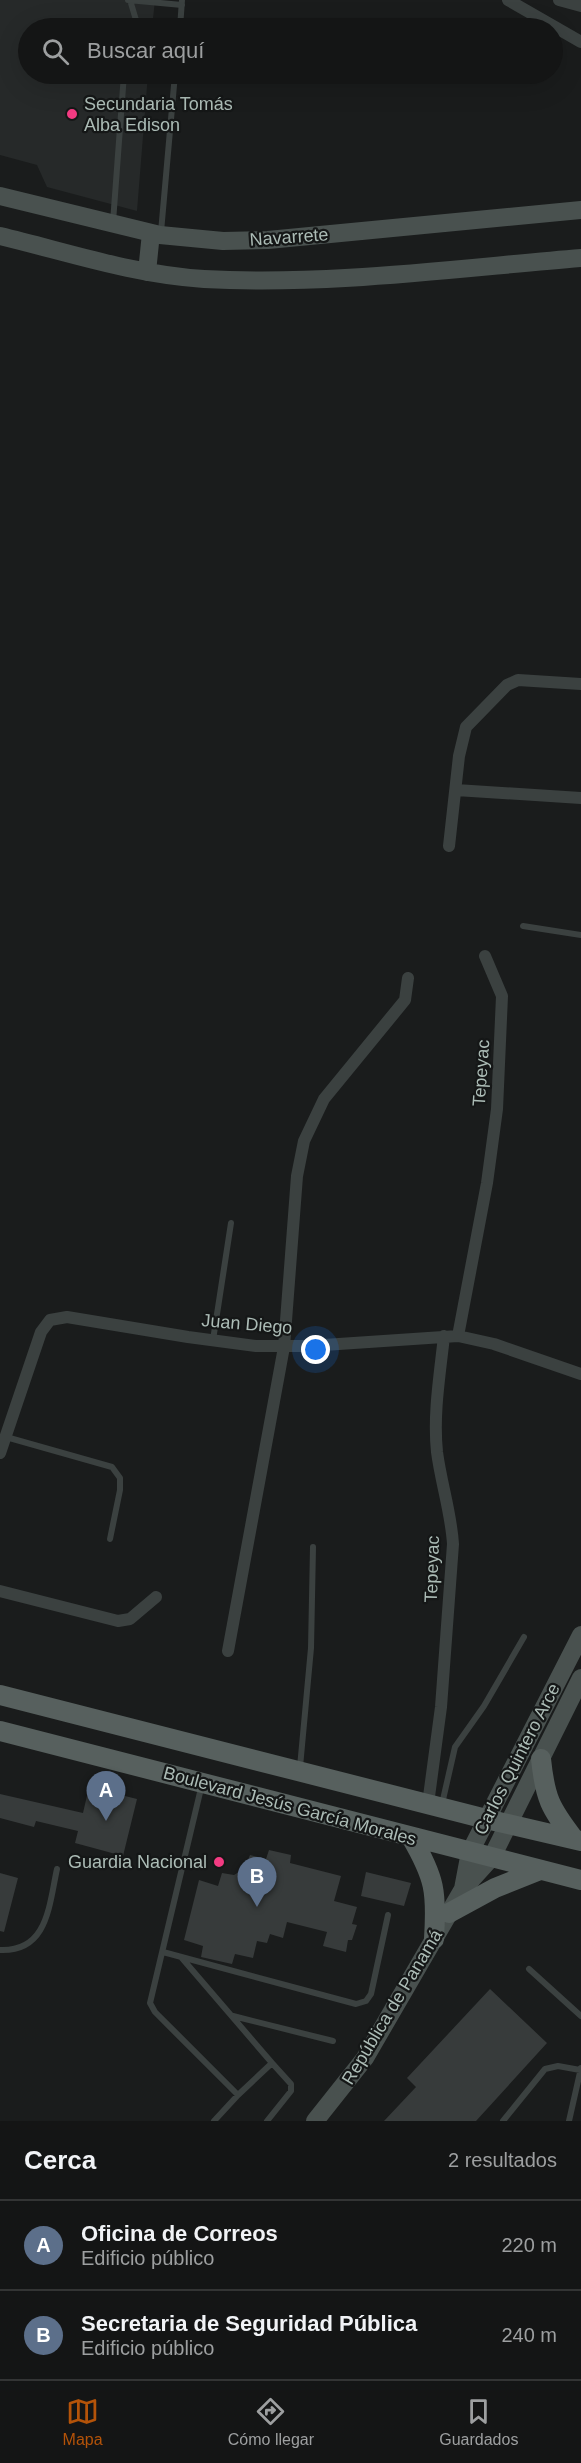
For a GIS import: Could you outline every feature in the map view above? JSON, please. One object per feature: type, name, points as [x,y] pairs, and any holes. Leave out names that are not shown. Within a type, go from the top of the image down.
[{"type":"main road","name":"Navarrete","points":[[0,195],[156,234],[223,241],[267,240],[581,210]]},
{"type":"main road","points":[[147,272],[156,234]]},
{"type":"main road","points":[[0,236],[147,272],[204,279],[278,280],[341,277],[581,258]]},
{"type":"main road","name":"Carlos Quintero Arce","points":[[470,1852],[581,1635]]},
{"type":"main road","name":"Carlos Quintero Arce","points":[[492,1857],[581,1678]]},
{"type":"main road","name":"Boulevard Jesús García Morales","points":[[0,1695],[509,1825],[578,1840]]},
{"type":"main road","name":"Boulevard Jesús García Morales","points":[[0,1731],[581,1880]]},
{"type":"main road","points":[[541,1759],[544,1791],[550,1807],[578,1840]]},
{"type":"main road","points":[[411,1837],[427,1865],[435,1891],[434,1939]]},
{"type":"main road","name":"República de Panamá","points":[[463,1889],[470,1852]]},
{"type":"main road","name":"República de Panamá","points":[[315,2121],[365,2058],[463,1889],[492,1857]]},
{"type":"main road","points":[[449,1913],[495,1888],[540,1870]]},
{"type":"street","points":[[508,0],[539,18]]},
{"type":"street","points":[[559,0],[581,6]]},
{"type":"street","points":[[563,32],[581,42]]},
{"type":"street","points":[[449,846],[459,756],[466,727],[507,685],[518,680],[581,684]]},
{"type":"street","points":[[456,790],[581,798]]},
{"type":"street","name":"Tepeyac","points":[[458,1336],[487,1183],[497,1109],[502,996],[485,956]]},
{"type":"street","points":[[228,1651],[284,1347],[297,1176],[304,1141],[324,1099],[405,1000],[408,978]]},
{"type":"street","name":"Juan Diego","points":[[0,1453],[41,1332],[50,1320],[57,1317],[78,1318],[213,1341],[284,1347],[458,1336],[494,1344],[581,1374]]},
{"type":"street","name":"Tepeyac","points":[[434,1806],[453,1544],[452,1522],[437,1454],[435,1429],[444,1336]]},
{"type":"street","points":[[0,1592],[117,1621],[130,1618],[156,1597]]},
{"type":"lane","points":[[135,18],[130,0],[182,2],[181,18]]},
{"type":"lane","points":[[113,223],[123,84]]},
{"type":"lane","points":[[156,234],[174,84]]},
{"type":"lane","points":[[523,926],[581,935]]},
{"type":"lane","points":[[213,1341],[231,1223]]},
{"type":"lane","points":[[6,1437],[112,1467],[120,1478],[120,1490],[110,1539]]},
{"type":"lane","points":[[300,1771],[311,1648],[313,1547]]},
{"type":"lane","points":[[434,1806],[455,1748],[484,1706],[524,1637]]},
{"type":"lane","points":[[202,1783],[150,2003],[155,2012],[238,2095]]},
{"type":"lane","points":[[0,1950],[13,1950],[32,1942],[44,1924],[57,1869]]},
{"type":"lane","points":[[163,1952],[356,2004],[366,2001],[370,1994],[388,1915]]},
{"type":"lane","points":[[181,1957],[291,2084],[291,2091],[267,2121]]},
{"type":"lane","points":[[529,1970],[581,2016]]},
{"type":"lane","points":[[232,2016],[333,2041]]},
{"type":"lane","points":[[214,2121],[272,2063]]},
{"type":"lane","points":[[504,2121],[545,2069],[558,2066],[581,2069],[569,2121]]},
{"type":"shaded area","name":"Secundaria Tomás Alba Edison","points":[[0,0],[155,0],[153,18],[18,18],[18,84],[147,84],[137,211],[47,187],[37,165],[0,155]]},
{"type":"building","points":[[89,1787],[137,1799],[123,1856],[75,1843],[78,1831],[36,1821],[34,1827],[0,1818],[0,1794],[83,1813]]},
{"type":"building","points":[[269,1850],[291,1855],[290,1863],[341,1876],[334,1901],[357,1907],[352,1924],[357,1925],[352,1940],[348,1940],[346,1952],[323,1946],[327,1932],[287,1922],[283,1938],[270,1934],[267,1943],[257,1941],[253,1958],[235,1954],[232,1964],[201,1957],[203,1946],[184,1940],[199,1880],[218,1886],[222,1873],[234,1875],[244,1869],[250,1855],[266,1859]]},
{"type":"building","points":[[366,1872],[411,1883],[404,1906],[361,1896]]},
{"type":"building","points":[[0,1873],[18,1878],[4,1932],[0,1931]]},
{"type":"building","points":[[490,1989],[547,2043],[476,2121],[384,2121],[416,2087],[407,2078]]},
{"type":"place","name":"Secundaria Tomás Alba Edison","points":[[72,114]]},
{"type":"place","name":"Oficina de Correos","points":[[106,1821]]},
{"type":"place","name":"Guardia Nacional","points":[[219,1862]]},
{"type":"place","name":"Secretaria de Seguridad Pública","points":[[257,1907]]}]
